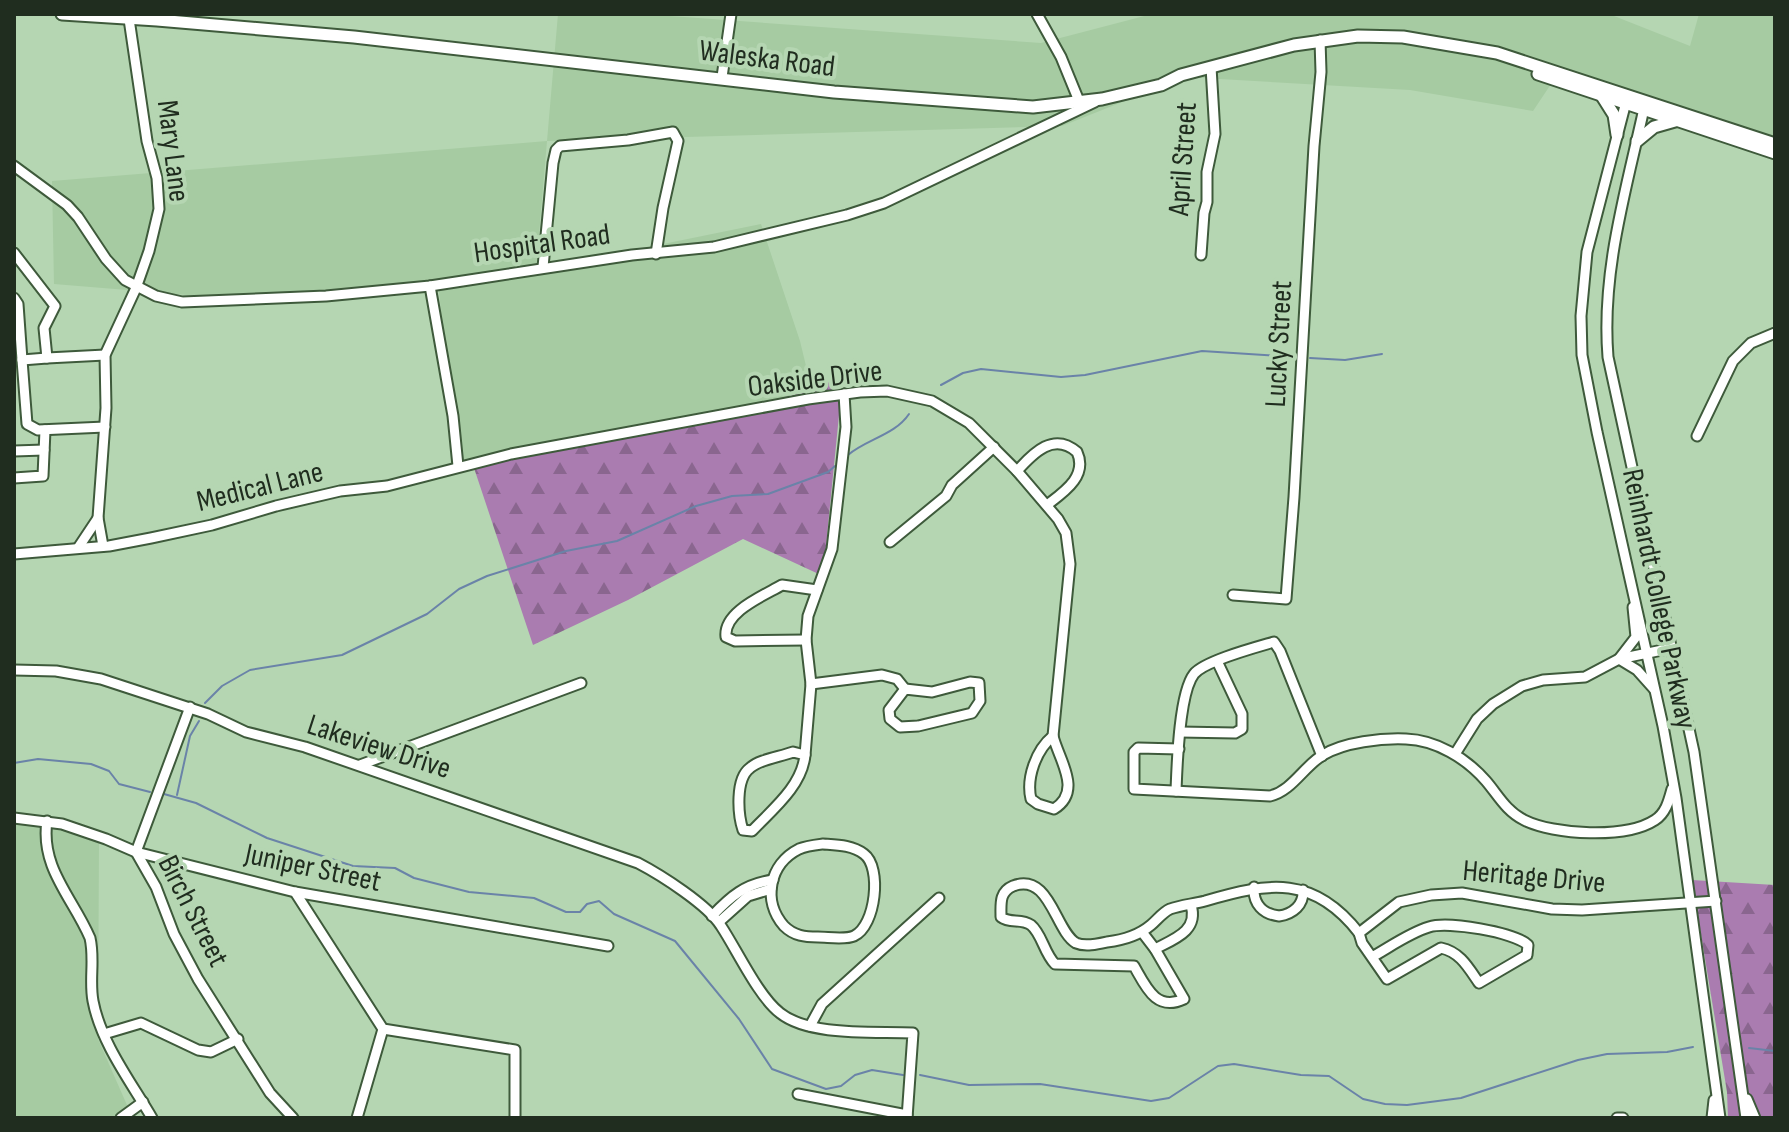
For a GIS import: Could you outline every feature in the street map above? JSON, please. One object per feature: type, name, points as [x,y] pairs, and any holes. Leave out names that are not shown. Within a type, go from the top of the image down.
[{"type":"main road","name":"Waleska Road","points":[[62,14],[340,36],[834,92],[1033,107],[1102,99],[1161,85],[1181,75],[1265,51],[1320,40],[1393,37],[1497,53],[1627,99]]},
{"type":"main road","name":"Waleska Road","points":[[1458,46],[1602,96],[1627,99]]},
{"type":"main road","points":[[1602,96],[1614,115],[1617,135]]},
{"type":"main road","points":[[1627,99],[1775,144]]},
{"type":"main road","points":[[1645,105],[1678,121],[1775,153]]},
{"type":"main road","points":[[1637,141],[1654,127],[1678,121]]},
{"type":"street","points":[[722,77],[731,14]]},
{"type":"street","points":[[1037,14],[1061,57],[1079,101]]},
{"type":"street","name":"Mary Lane","points":[[105,355],[136,288],[155,227],[159,195],[147,141],[129,19]]},
{"type":"street","name":"Lucky Street","points":[[1233,595],[1286,599],[1321,72],[1320,40]]},
{"type":"street","name":"April Street","points":[[1201,255],[1207,172],[1215,134],[1211,67]]},
{"type":"street","name":"Hospital Road","points":[[14,166],[67,205],[106,259],[136,288],[182,302],[326,296],[430,286],[543,267],[714,247],[847,215],[884,203],[1102,99]]},
{"type":"street","name":"Reinhardt College Parkway","points":[[1627,99],[1587,252],[1581,316],[1586,382],[1648,653],[1673,785],[1720,1118]]},
{"type":"street","name":"Reinhardt College Parkway","points":[[1645,105],[1610,268],[1607,342],[1613,387],[1694,752],[1746,1118]]},
{"type":"street","points":[[543,267],[553,163],[560,146],[628,140],[673,132],[678,141],[656,254]]},
{"type":"street","points":[[14,253],[55,306],[44,328],[47,358]]},
{"type":"street","points":[[430,286],[453,416],[458,466]]},
{"type":"street","points":[[14,298],[18,304],[27,424],[38,430],[105,427]]},
{"type":"street","points":[[1697,436],[1733,361],[1751,343],[1775,333]]},
{"type":"street","points":[[22,360],[105,355],[105,427],[98,518],[103,546]]},
{"type":"street","name":"Oakside Drive","points":[[429,475],[581,440],[844,394],[887,391],[932,401],[969,423],[994,447],[1047,505],[1066,533],[1070,564],[1053,736],[1066,770],[1068,790],[1065,799],[1054,809],[1031,799],[1030,783],[1045,742],[1053,736]]},
{"type":"street","points":[[805,755],[793,752],[749,768],[742,779],[739,817],[743,830],[752,831],[785,797],[804,769],[811,684],[806,640],[809,611],[832,549],[846,427],[844,394]]},
{"type":"street","points":[[14,478],[43,476],[45,430]]},
{"type":"street","points":[[1017,471],[1049,444],[1065,444],[1077,452],[1081,467],[1079,474],[1047,505]]},
{"type":"street","points":[[890,542],[946,496],[952,485],[994,447]]},
{"type":"street","points":[[14,451],[44,450]]},
{"type":"street","name":"Medical Lane","points":[[14,554],[103,546],[212,525],[340,491],[387,486],[429,475]]},
{"type":"street","points":[[78,548],[98,518]]},
{"type":"street","points":[[1619,659],[1636,637],[1628,564]]},
{"type":"street","points":[[806,640],[735,641],[726,637],[725,627],[731,618],[782,585],[817,590]]},
{"type":"street","points":[[1176,791],[1185,696],[1194,674],[1217,661],[1274,642],[1322,756]]},
{"type":"street","points":[[1455,754],[1477,719],[1493,704],[1522,686],[1543,680],[1585,677],[1619,659],[1672,648]]},
{"type":"street","points":[[1619,659],[1637,670],[1656,693]]},
{"type":"street","points":[[1180,732],[1235,733],[1242,729],[1242,714],[1217,661]]},
{"type":"street","name":"Lakeview Drive","points":[[14,670],[78,674],[190,707],[246,732],[360,765],[638,863],[669,880],[716,919],[780,1013],[817,1029],[913,1033],[907,1117]]},
{"type":"street","points":[[811,684],[882,675],[897,679],[905,689],[932,692],[970,682],[979,683],[980,701],[972,713],[918,726],[900,727],[890,719],[889,710],[905,689]]},
{"type":"street","points":[[360,765],[581,683]]},
{"type":"street","name":"Birch Street","points":[[190,707],[136,852],[156,887],[174,934],[198,979],[238,1039],[250,1064],[270,1093],[293,1118]]},
{"type":"street","points":[[1179,749],[1143,746],[1134,752],[1134,789],[1277,795],[1322,756],[1344,746],[1389,739],[1411,739],[1455,754],[1485,781],[1507,809],[1533,824],[1557,829],[1599,833],[1654,821],[1669,801],[1673,785]]},
{"type":"street","name":"Juniper Street","points":[[14,818],[47,821],[91,833],[136,852],[295,892],[608,946]]},
{"type":"street","points":[[47,821],[45,836],[50,863],[90,938],[93,1002],[104,1034],[152,1118]]},
{"type":"street","points":[[823,844],[847,846],[866,855],[872,866],[873,912],[864,928],[853,937],[802,937],[788,930],[774,913],[772,884],[781,862],[801,848],[823,844]]},
{"type":"street","points":[[716,919],[744,887],[755,882],[772,884]]},
{"type":"street","points":[[1142,932],[1184,999],[1170,1003],[1154,998],[1134,966],[1055,964],[1034,928],[1022,921],[1007,921],[1001,917],[1000,902],[1007,890],[1014,886],[1036,888],[1044,894],[1072,939],[1082,945],[1136,937],[1168,910],[1254,887],[1279,886],[1303,890],[1333,905],[1359,933],[1362,943],[1387,979],[1441,948],[1452,950],[1461,957],[1479,983],[1527,955],[1528,945],[1520,938],[1482,930],[1431,926],[1372,957]]},
{"type":"street","points":[[1254,887],[1261,909],[1279,916],[1297,909],[1303,890]]},
{"type":"street","points":[[295,892],[383,1029],[515,1050],[515,1118]]},
{"type":"street","name":"Heritage Drive","points":[[1359,933],[1399,902],[1431,895],[1462,893],[1552,909],[1582,910],[1716,901]]},
{"type":"street","points":[[810,1026],[822,1004],[939,898]]},
{"type":"street","points":[[1155,949],[1188,930],[1193,917],[1191,905]]},
{"type":"street","points":[[104,1034],[141,1023],[198,1050],[211,1052],[238,1039]]},
{"type":"street","points":[[357,1118],[383,1029]]},
{"type":"street","points":[[1740,1077],[1755,1118]]},
{"type":"street","points":[[1712,1118],[1716,1089]]},
{"type":"street","points":[[798,1094],[907,1117]]},
{"type":"street","points":[[121,1118],[143,1102]]},
{"type":"shaded area","points":[[558,14],[642,14],[1041,43],[1152,14],[1609,14],[1690,46],[1699,14],[1775,14],[1775,138],[1557,75],[1533,111],[1410,90],[1185,77],[1062,126],[547,141]]},
{"type":"shaded area","points":[[547,141],[536,270],[761,224],[800,341],[812,391],[455,469],[438,279],[280,298],[188,295],[54,284],[52,181]]},
{"type":"shaded area","points":[[14,820],[35,822],[99,839],[98,1039],[130,1112],[127,1118],[14,1118]]},
{"type":"green space","points":[[843,375],[823,576],[743,539],[628,600],[533,645],[473,465],[812,391]]},
{"type":"green space","points":[[1692,880],[1775,885],[1775,1118],[1728,1118],[1727,1092]]},
{"type":"waterway","points":[[941,385],[963,373],[981,369],[1061,377],[1202,351],[1297,357]]},
{"type":"waterway","points":[[1310,358],[1345,360],[1382,354]]},
{"type":"waterway","points":[[848,455],[889,432],[909,414]]},
{"type":"waterway","points":[[205,703],[222,686],[250,670],[342,655],[427,614],[459,589],[487,576],[566,551],[617,541],[696,506],[732,496],[768,494],[828,472],[835,466]]},
{"type":"waterway","points":[[177,795],[190,736],[199,721]]},
{"type":"waterway","points":[[14,763],[38,759],[91,764],[109,771],[119,784],[150,792]]},
{"type":"waterway","points":[[164,794],[196,803],[267,838],[353,866],[395,868],[414,878],[469,892],[534,898],[566,912],[580,912],[587,904],[599,901],[614,914],[675,941],[739,1019],[772,1069],[826,1089],[841,1086],[855,1075],[872,1070],[903,1075]]},
{"type":"waterway","points":[[920,1075],[969,1085],[1040,1084],[1151,1101],[1169,1098],[1218,1066],[1234,1064],[1301,1075],[1329,1076],[1363,1099],[1407,1105],[1461,1098],[1578,1060],[1607,1054],[1667,1052],[1693,1047]]},
{"type":"waterway","points":[[1749,1048],[1775,1051]]}]
